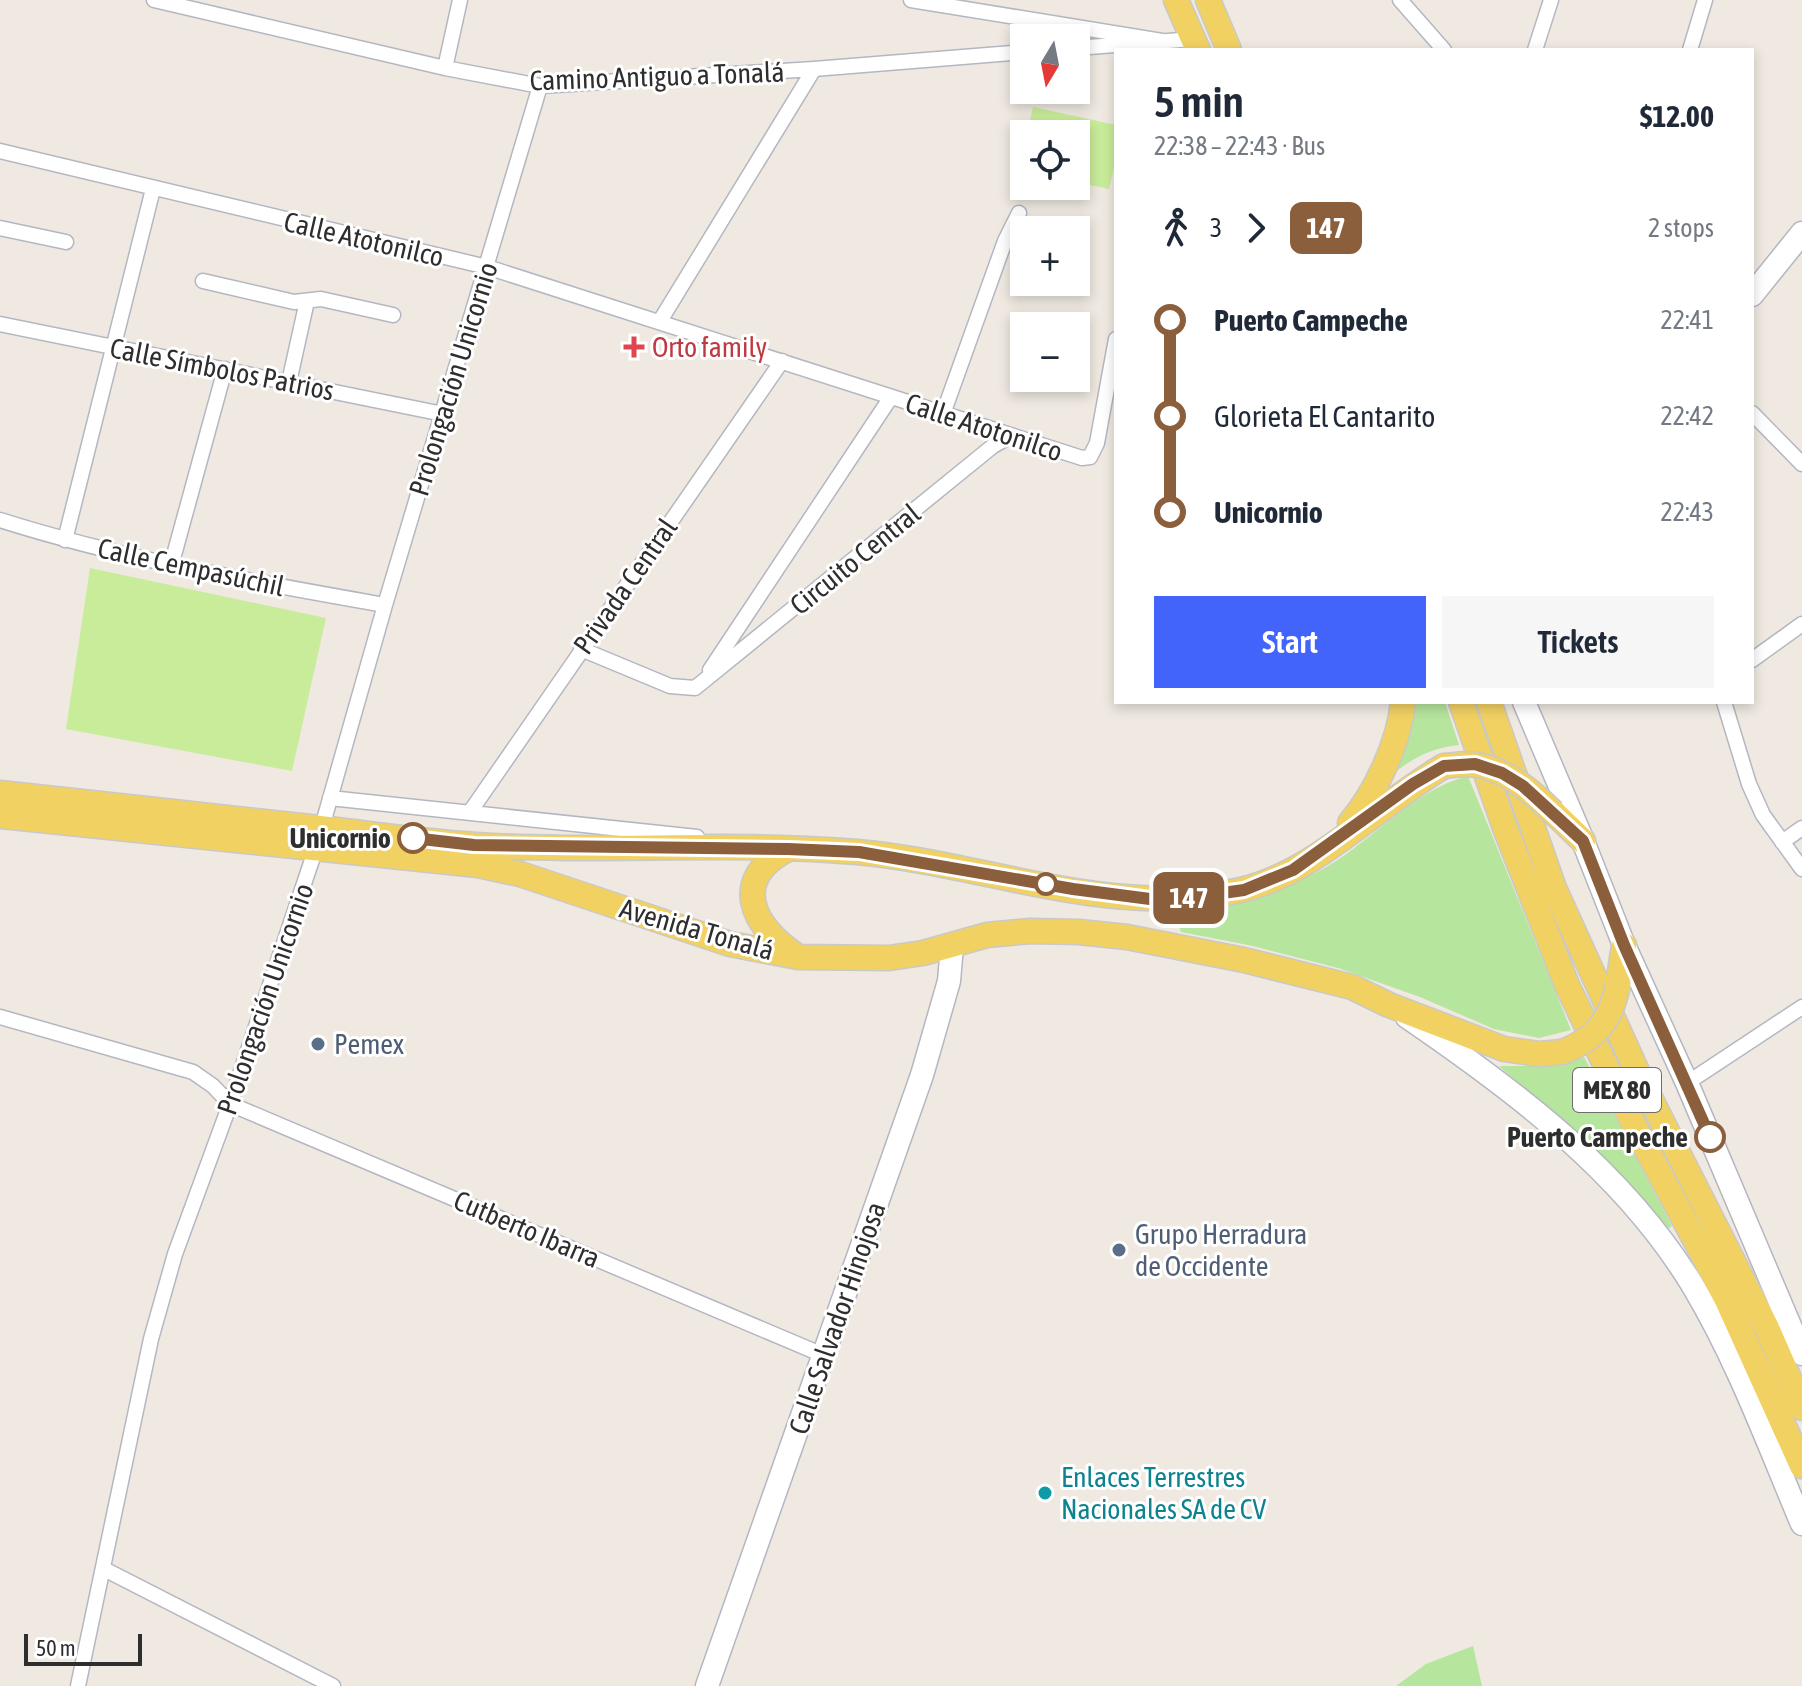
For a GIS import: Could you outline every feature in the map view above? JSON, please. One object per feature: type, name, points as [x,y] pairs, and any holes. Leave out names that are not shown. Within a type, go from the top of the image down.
[{"type":"main road","points":[[1176,0],[1196,44]]},
{"type":"main road","points":[[1208,0],[1228,48]]},
{"type":"main road","points":[[1754,293],[1802,233]]},
{"type":"main road","points":[[1333,843],[1358,814],[1373,789],[1389,754],[1402,704]]},
{"type":"main road","name":"MEX 80","points":[[1462,704],[1505,828],[1567,985],[1637,1131],[1726,1298],[1802,1466]]},
{"type":"main road","name":"MEX 80","points":[[1490,704],[1560,902],[1641,1080],[1767,1328],[1802,1408]]},
{"type":"main road","points":[[1525,704],[1624,945],[1687,1083],[1802,1354]]},
{"type":"main road","points":[[1333,843],[1413,784],[1444,766],[1475,764],[1502,773],[1523,786],[1583,841]]},
{"type":"main road","name":"Avenida Tonalá","points":[[0,793],[318,838],[492,868],[520,874],[730,944],[798,957],[889,958],[952,946],[987,935],[1030,931],[1127,937],[1244,960],[1352,987],[1389,1005],[1504,1049],[1540,1054],[1562,1052],[1587,1041],[1603,1026],[1618,985],[1624,945]]},
{"type":"main road","name":"Avenida Tonalá","points":[[0,816],[318,838],[474,845],[859,852],[1073,889],[1150,899],[1187,898],[1244,890],[1293,870],[1333,843]]},
{"type":"main road","points":[[776,849],[761,868],[754,884],[753,899],[764,928],[776,943],[798,957]]},
{"type":"main road","name":"Calle Salvador Hinojosa","points":[[707,1686],[922,1075],[949,981],[952,946]]},
{"type":"main road","points":[[1389,1005],[1536,1110],[1639,1211],[1693,1287],[1746,1391],[1802,1524]]},
{"type":"street","name":"Camino Antiguo a Tonalá","points":[[154,0],[445,68],[540,86],[1010,53]]},
{"type":"street","points":[[445,68],[460,0]]},
{"type":"street","points":[[911,0],[1196,44]]},
{"type":"street","points":[[1400,0],[1442,48]]},
{"type":"street","points":[[1536,48],[1551,0]]},
{"type":"street","points":[[1691,48],[1705,0]]},
{"type":"street","points":[[1090,47],[1162,41]]},
{"type":"street","points":[[660,321],[814,69]]},
{"type":"street","name":"Prolongación Unicornio","points":[[78,1686],[165,1285],[230,1104],[318,838],[540,86]]},
{"type":"street","name":"Calle Atotonilco","points":[[0,151],[487,267],[1073,457],[1090,457],[1097,443],[1114,350]]},
{"type":"street","points":[[65,540],[153,189]]},
{"type":"street","points":[[943,414],[1005,241],[1019,213]]},
{"type":"street","points":[[0,228],[66,242]]},
{"type":"street","points":[[203,281],[294,302],[321,299],[393,315]]},
{"type":"street","points":[[289,382],[307,301]]},
{"type":"street","name":"Calle Símbolos Patrios","points":[[0,324],[443,414]]},
{"type":"street","name":"Privada Central","points":[[470,812],[782,361]]},
{"type":"street","points":[[171,566],[225,369]]},
{"type":"street","name":"Circuito Central","points":[[701,684],[891,397]]},
{"type":"street","points":[[1754,415],[1802,464]]},
{"type":"street","name":"Circuito Central","points":[[701,684],[993,446],[1011,436]]},
{"type":"street","name":"Calle Cempasúchil","points":[[0,520],[65,540],[171,566],[385,605]]},
{"type":"street","points":[[1754,659],[1802,624]]},
{"type":"street","points":[[581,649],[678,689],[695,688],[701,684]]},
{"type":"street","points":[[1725,704],[1749,784],[1763,815],[1802,869]]},
{"type":"street","points":[[330,798],[708,838],[776,849]]},
{"type":"street","points":[[1782,842],[1802,828]]},
{"type":"street","points":[[1687,1083],[1802,1007]]},
{"type":"street","name":"Cutberto Ibarra","points":[[0,1017],[193,1072],[213,1086],[230,1104],[823,1355]]},
{"type":"street","points":[[104,1569],[333,1686]]},
{"type":"green space","points":[[1033,107],[1114,125],[1114,168],[1109,189],[1090,185],[1090,120],[1030,120]]},
{"type":"green space","points":[[90,568],[326,618],[292,771],[66,729]]},
{"type":"green space","points":[[1410,704],[1446,704],[1459,745],[1422,755],[1390,776]]},
{"type":"green space","points":[[1468,776],[1571,1030],[1539,1038],[1494,1029],[1420,997],[1338,968],[1253,946],[1181,932],[1174,912],[1247,898],[1317,872],[1355,848],[1427,794]]},
{"type":"green space","points":[[1584,1057],[1672,1226],[1664,1231],[1596,1151],[1499,1066],[1561,1066]]},
{"type":"green space","points":[[1473,1646],[1482,1686],[1396,1686],[1426,1664]]},
{"type":"bus line","name":"147","points":[[413,838],[474,845],[859,852],[1073,889],[1150,899],[1187,898],[1244,890],[1293,870],[1413,784],[1444,766],[1475,764],[1502,773],[1523,786],[1583,841],[1624,945],[1710,1137]]},
{"type":"place","name":"Orto family","points":[[634,347]]},
{"type":"place","name":"Unicornio","points":[[413,838]]},
{"type":"place","name":"Pemex","points":[[318,1044]]},
{"type":"place","name":"Puerto Campeche","points":[[1710,1137]]},
{"type":"place","name":"Grupo Herradura de Occidente","points":[[1119,1250]]},
{"type":"place","name":"Enlaces Terrestres Nacionales SA de CV","points":[[1045,1493]]}]
